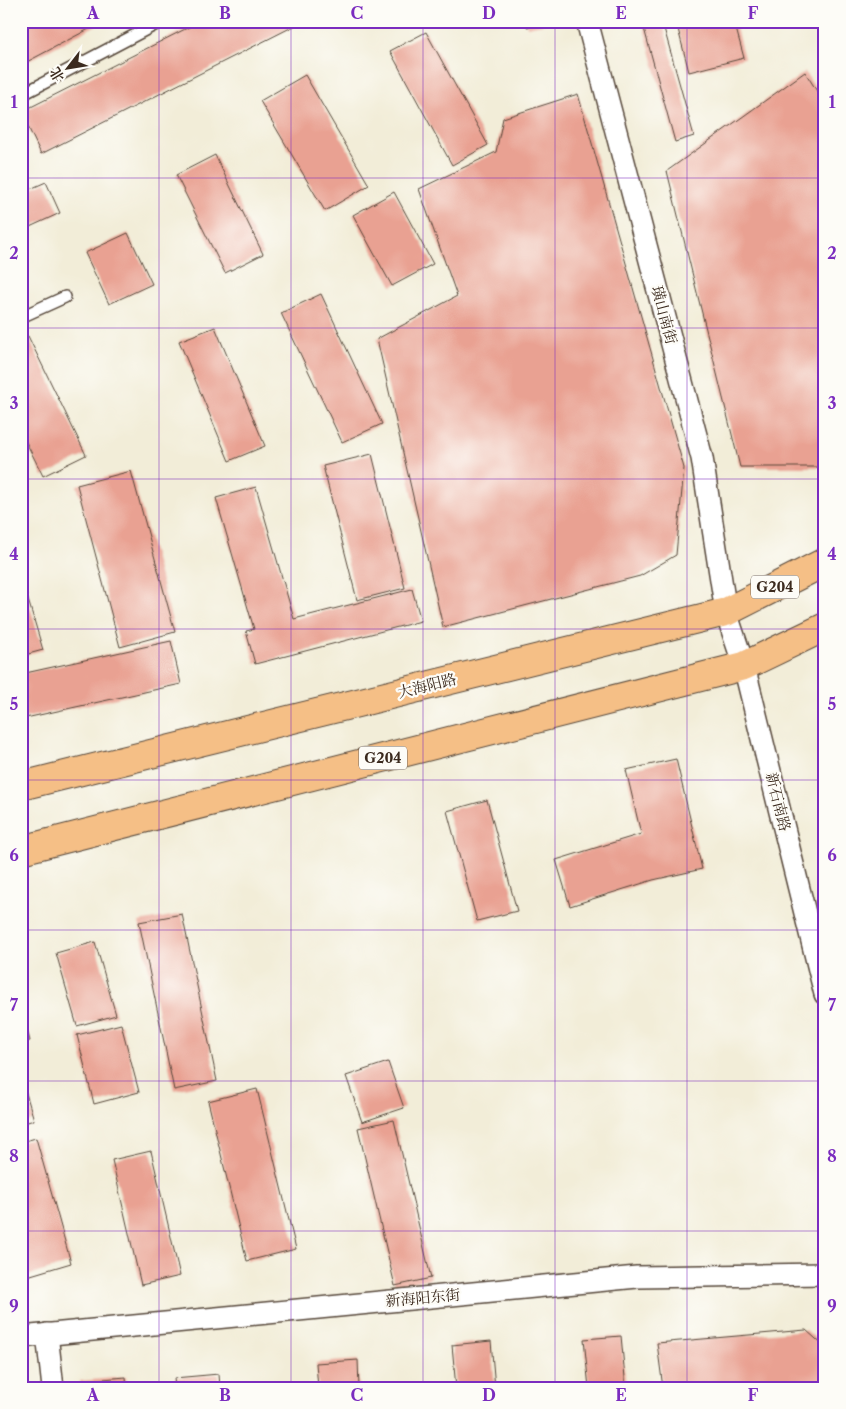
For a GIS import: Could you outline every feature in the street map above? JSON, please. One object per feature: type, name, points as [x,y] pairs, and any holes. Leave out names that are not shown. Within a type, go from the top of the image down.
[{"type":"highway","name":"大海阳路","points":[[21,786],[726,612],[825,562]]},
{"type":"highway","name":"G204","points":[[21,850],[744,666],[825,627]]},
{"type":"street","name":"璜山南街","points":[[587,21],[702,458],[726,612]]},
{"type":"street","name":"新石南路","points":[[726,612],[744,666],[825,994]]},
{"type":"street","name":"新海阳东街","points":[[21,1337],[637,1277],[825,1274]]},
{"type":"street","points":[[46,1334],[53,1388]]},
{"type":"lane","points":[[21,95],[162,21]]},
{"type":"lane","points":[[21,317],[65,297]]},
{"type":"building","points":[[21,21],[104,21],[21,65]]},
{"type":"building","points":[[201,21],[304,21],[41,154],[21,112]]},
{"type":"building","points":[[526,21],[553,21],[553,22],[527,27]]},
{"type":"building","points":[[642,21],[662,21],[694,136],[675,142]]},
{"type":"building","points":[[676,21],[734,21],[744,58],[689,72]]},
{"type":"building","points":[[426,32],[488,145],[452,165],[390,51]]},
{"type":"building","points":[[805,72],[825,104],[825,467],[740,467],[667,171]]},
{"type":"building","points":[[305,75],[369,185],[325,211],[260,101]]},
{"type":"building","points":[[578,94],[684,468],[676,555],[640,576],[443,627],[377,339],[457,296],[419,189],[496,152],[503,118]]},
{"type":"building","points":[[215,155],[263,254],[225,273],[176,175]]},
{"type":"building","points":[[46,182],[60,213],[21,231],[21,193]]},
{"type":"building","points":[[394,192],[433,264],[392,286],[353,215]]},
{"type":"building","points":[[128,233],[152,284],[109,304],[85,253]]},
{"type":"building","points":[[321,294],[382,424],[342,442],[281,313]]},
{"type":"building","points":[[215,327],[265,446],[229,461],[179,341]]},
{"type":"building","points":[[28,336],[86,455],[43,476],[21,432],[21,339]]},
{"type":"building","points":[[372,454],[405,588],[357,600],[323,466]]},
{"type":"building","points":[[131,471],[175,632],[120,647],[77,485]]},
{"type":"building","points":[[256,487],[294,619],[412,589],[421,621],[255,664],[246,631],[254,629],[216,498]]},
{"type":"building","points":[[21,576],[43,650],[21,656]]},
{"type":"building","points":[[171,641],[181,684],[21,719],[21,674]]},
{"type":"building","points":[[676,759],[702,869],[653,880],[570,906],[556,860],[641,834],[626,770]]},
{"type":"building","points":[[487,800],[517,911],[477,921],[447,811]]},
{"type":"building","points":[[182,914],[217,1081],[174,1090],[139,922]]},
{"type":"building","points":[[95,942],[116,1015],[77,1026],[56,953]]},
{"type":"building","points":[[21,1005],[30,1041],[21,1043]]},
{"type":"building","points":[[121,1024],[139,1092],[94,1104],[77,1035]]},
{"type":"building","points":[[388,1062],[404,1108],[362,1122],[346,1076]]},
{"type":"building","points":[[21,1076],[34,1120],[21,1124]]},
{"type":"building","points":[[257,1089],[296,1249],[247,1261],[208,1101]]},
{"type":"building","points":[[394,1120],[431,1278],[395,1286],[358,1128]]},
{"type":"building","points":[[36,1138],[71,1263],[24,1277],[21,1265],[21,1142]]},
{"type":"building","points":[[151,1151],[180,1276],[141,1285],[112,1160]]},
{"type":"building","points":[[806,1330],[825,1347],[825,1388],[663,1388],[657,1343]]},
{"type":"building","points":[[621,1336],[626,1388],[589,1388],[584,1339]]},
{"type":"building","points":[[491,1341],[495,1388],[456,1388],[452,1345]]},
{"type":"building","points":[[358,1360],[359,1388],[318,1388],[316,1363]]},
{"type":"building","points":[[219,1374],[220,1388],[175,1388],[174,1378]]},
{"type":"building","points":[[126,1377],[127,1388],[81,1388],[80,1381]]}]
